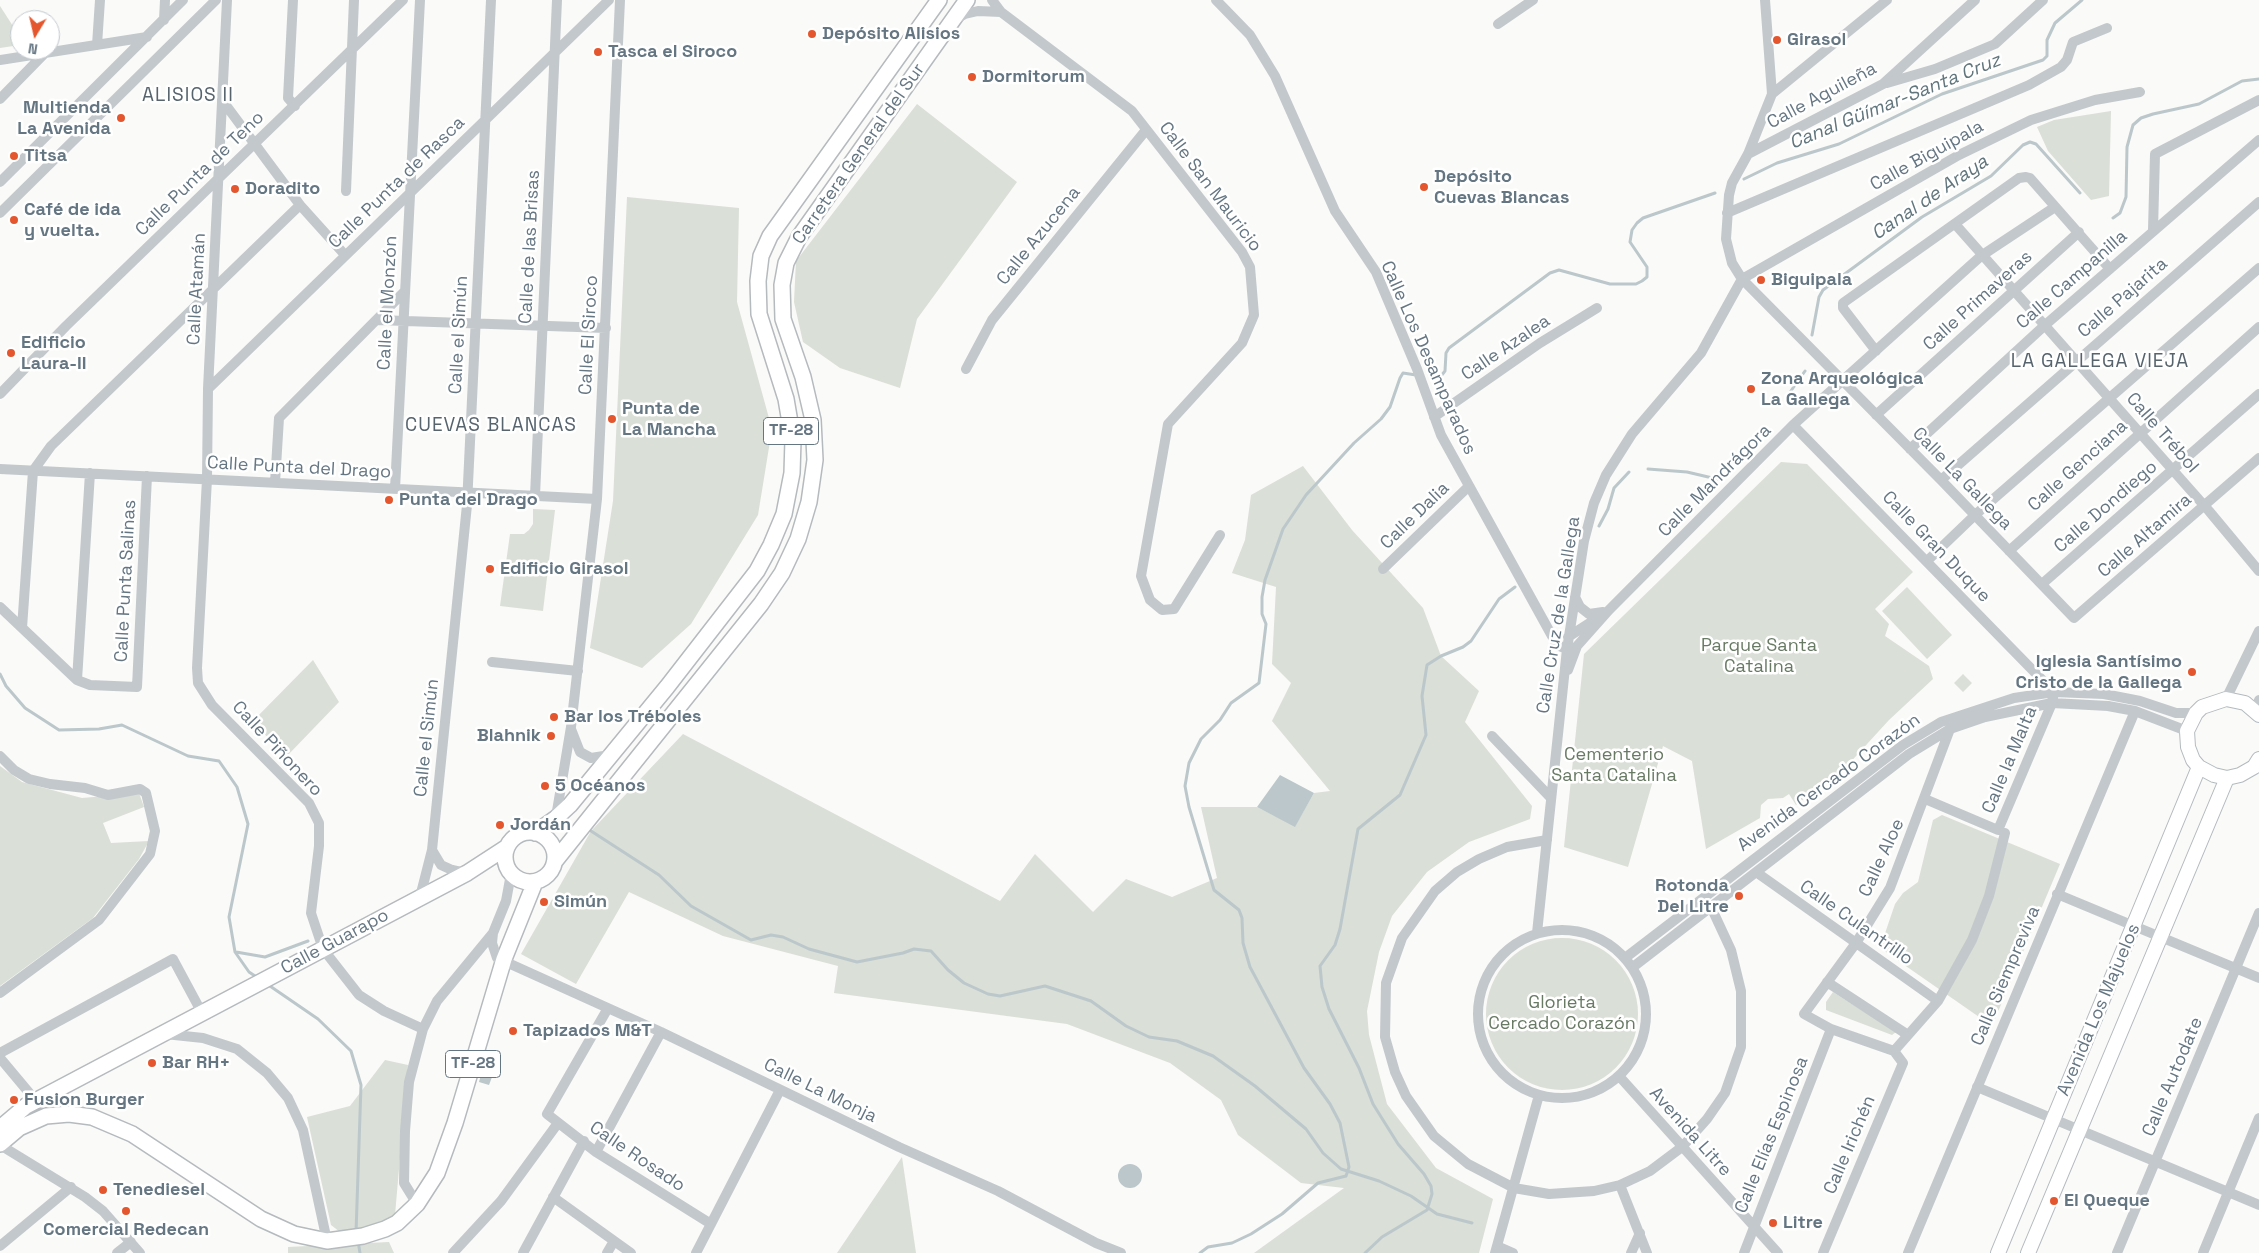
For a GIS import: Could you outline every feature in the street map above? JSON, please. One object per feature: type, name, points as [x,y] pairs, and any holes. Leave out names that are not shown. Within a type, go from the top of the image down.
[{"type":"main road","name":"Carretera General del Sur","points":[[535,833],[556,818],[667,688],[752,578],[771,545],[784,514],[792,473],[793,440],[786,399],[759,314],[758,281],[761,256],[770,236],[939,0]]},
{"type":"main road","name":"Carretera General del Sur","points":[[554,861],[760,604],[782,573],[798,539],[810,502],[815,460],[813,420],[803,377],[783,319],[782,285],[786,263],[799,237],[967,0]]},
{"type":"main road","name":"TF-28","points":[[507,847],[516,836],[528,832],[535,833]]},
{"type":"main road","points":[[535,833],[548,840],[552,846],[554,861]]},
{"type":"main road","points":[[507,847],[505,858],[511,874],[522,881],[535,882]]},
{"type":"main road","name":"Calle Guarapo","points":[[161,1034],[467,873],[507,847]]},
{"type":"main road","name":"TF-28","points":[[0,1144],[19,1128],[46,1116],[69,1114],[92,1117],[132,1134],[261,1219],[294,1234],[332,1240],[362,1236],[385,1229],[396,1223],[417,1204],[437,1173],[455,1123],[504,959],[535,882],[548,874],[554,861]]},
{"type":"main road","name":"TF-28","points":[[0,1128],[26,1106],[161,1034]]},
{"type":"street","points":[[97,45],[100,0]]},
{"type":"street","points":[[164,20],[165,0]]},
{"type":"street","points":[[0,182],[183,0]]},
{"type":"street","points":[[0,213],[216,0]]},
{"type":"street","name":"Calle Atamán","points":[[198,683],[197,668],[207,479],[208,389],[227,0]]},
{"type":"street","points":[[293,0],[288,98],[295,106]]},
{"type":"street","points":[[346,190],[354,0]]},
{"type":"street","name":"Calle Punta de Teno","points":[[0,394],[403,0]]},
{"type":"street","name":"Calle el Monzón","points":[[396,489],[420,0]]},
{"type":"street","name":"Calle el Simún","points":[[420,897],[432,850],[468,492],[491,0]]},
{"type":"street","name":"Calle de las Brisas","points":[[534,496],[557,0]]},
{"type":"street","name":"Calle Punta de Rasca","points":[[208,389],[609,0]]},
{"type":"street","name":"Calle El Siroco","points":[[556,818],[571,727],[597,499],[620,0]]},
{"type":"street","name":"Calle San Mauricio","points":[[992,0],[1001,12],[1132,111],[1242,252],[1250,267],[1254,314],[1242,343],[1168,424],[1141,576],[1150,600],[1162,610],[1174,609],[1220,535]]},
{"type":"street","name":"Calle Los Desamparados","points":[[1216,0],[1250,36],[1275,76],[1335,210],[1349,235],[1376,272],[1417,369],[1440,435],[1556,645],[1567,649]]},
{"type":"street","points":[[1498,24],[1533,0]]},
{"type":"street","points":[[1742,279],[1728,250],[1727,213],[1732,183],[1748,154],[1772,94],[1765,0]]},
{"type":"street","points":[[1772,94],[1887,0]]},
{"type":"street","name":"Calle Aguileña","points":[[1748,154],[1883,84],[1975,0]]},
{"type":"street","points":[[1883,84],[1935,69],[1995,44],[2042,0]]},
{"type":"street","points":[[951,23],[965,14],[978,11],[1001,12]]},
{"type":"street","points":[[1727,213],[2029,85],[2061,67],[2067,60],[2073,42],[2106,28]]},
{"type":"street","points":[[60,51],[147,37]]},
{"type":"street","points":[[0,99],[38,60]]},
{"type":"street","name":"Calle Biguipala","points":[[1742,279],[1959,154],[2031,120],[2095,100],[2140,92]]},
{"type":"street","points":[[222,100],[254,146],[300,205],[345,255]]},
{"type":"street","points":[[2153,230],[2155,154],[2259,100]]},
{"type":"street","name":"Calle Azucena","points":[[966,369],[992,320],[1146,130]]},
{"type":"street","name":"Calle Campanilla","points":[[1910,449],[2044,326],[2259,140]]},
{"type":"street","points":[[1876,351],[1843,308],[1843,303],[2019,178],[2026,176],[2079,232],[2110,269]]},
{"type":"street","name":"Calle Pajarita","points":[[1941,480],[2259,202]]},
{"type":"street","points":[[22,628],[32,471],[52,446],[300,205]]},
{"type":"street","name":"Calle Mandrágora","points":[[1563,682],[1577,646],[1609,610],[1793,425],[1981,256],[2056,207]]},
{"type":"street","name":"Calle Trébol","points":[[1955,224],[1981,256],[2076,360],[2245,552],[2259,571]]},
{"type":"street","name":"Calle Primaveras","points":[[1876,415],[2079,232]]},
{"type":"street","points":[[1927,561],[1975,515],[2259,268]]},
{"type":"street","name":"Calle La Gallega","points":[[1742,279],[1941,480],[2074,618]]},
{"type":"street","name":"Calle Cruz de la Gallega","points":[[1537,933],[1568,637],[1590,518],[1606,475],[1632,434],[1702,353],[1742,279]]},
{"type":"street","points":[[275,483],[279,418],[405,291]]},
{"type":"street","name":"Calle Azalea","points":[[1434,417],[1540,343],[1598,308]]},
{"type":"street","points":[[377,320],[606,328]]},
{"type":"street","name":"Calle Genciana","points":[[2009,551],[2259,327]]},
{"type":"street","name":"Calle Dondiego","points":[[2042,584],[2259,394]]},
{"type":"street","name":"Calle Gran Duque","points":[[1793,425],[2054,692]]},
{"type":"street","name":"Calle Altamira","points":[[2074,618],[2259,458]]},
{"type":"street","name":"Calle Punta del Drago","points":[[0,469],[597,499]]},
{"type":"street","points":[[77,680],[90,473]]},
{"type":"street","name":"Calle Punta Salinas","points":[[77,680],[90,685],[137,687],[147,476]]},
{"type":"street","name":"Calle Dalia","points":[[1383,568],[1468,487]]},
{"type":"street","points":[[2245,552],[2259,557]]},
{"type":"street","points":[[1575,597],[1580,607],[1589,614],[1609,610]]},
{"type":"street","points":[[0,607],[77,680]]},
{"type":"street","name":"Calle Mandrágora","points":[[1568,637],[1609,610]]},
{"type":"street","points":[[2226,699],[2259,632]]},
{"type":"street","points":[[492,662],[578,671]]},
{"type":"street","name":"Calle Piñonero","points":[[198,683],[212,705],[309,804],[319,823],[319,846],[311,913],[323,949],[359,995],[384,1011],[422,1029]]},
{"type":"street","name":"Calle la Malta","points":[[1894,1051],[1938,1001],[1972,940],[1989,896],[2002,831],[2052,703],[2054,692]]},
{"type":"street","name":"Avenida Cercado Corazón","points":[[1625,958],[1903,745],[1941,722],[1980,707],[2014,698],[2054,692],[2104,694],[2140,701],[2176,713],[2196,713]]},
{"type":"street","points":[[2258,709],[2245,703],[2226,699],[2202,707],[2196,713],[2188,731],[2188,747],[2199,766],[2214,775],[2227,778],[2240,775],[2254,767],[2259,759]]},
{"type":"street","name":"Avenida Cercado Corazón","points":[[1632,967],[1910,754],[1950,730],[1984,717],[2052,703],[2108,706],[2134,711],[2188,731]]},
{"type":"street","name":"Calle Siempreviva","points":[[1908,1253],[2134,711]]},
{"type":"street","points":[[571,727],[580,752],[591,758],[610,755]]},
{"type":"street","name":"Calle Aloe","points":[[1831,1028],[1804,1014],[1856,943],[1890,888],[1950,730]]},
{"type":"street","points":[[1492,736],[1551,798]]},
{"type":"street","points":[[0,756],[14,770],[29,778],[50,784],[85,788],[108,795],[140,788],[146,793],[155,831],[150,854],[99,920],[0,993]]},
{"type":"street","name":"Avenida Los Majuelos","points":[[1998,1253],[2199,766]]},
{"type":"street","name":"Avenida Los Majuelos","points":[[2028,1253],[2227,778]]},
{"type":"street","points":[[1925,799],[2002,831]]},
{"type":"street","points":[[1547,840],[1507,848],[1479,859],[1457,872],[1434,892],[1402,938],[1386,983],[1385,1037],[1395,1072],[1406,1096],[1434,1136],[1468,1164],[1514,1188],[1548,1194],[1594,1191],[1620,1185],[1650,1171],[1682,1147],[1707,1119],[1725,1093],[1741,1047],[1741,991],[1731,950],[1711,906]]},
{"type":"street","points":[[432,850],[441,865],[452,870],[467,873]]},
{"type":"street","name":"Calle Culantrillo","points":[[1756,872],[1938,1001]]},
{"type":"street","points":[[417,1204],[404,1183],[405,1131],[409,1082],[422,1029],[438,1001],[493,933],[506,901],[511,874]]},
{"type":"street","points":[[2058,894],[2259,978]]},
{"type":"street","name":"Calle Autodate","points":[[2117,1253],[2259,913]]},
{"type":"street","points":[[1559,929],[1583,932],[1606,942],[1625,958],[1642,986],[1647,1009],[1645,1028],[1636,1056],[1619,1076],[1596,1091],[1568,1098],[1539,1095],[1513,1082],[1495,1065],[1483,1043],[1478,1019],[1479,996],[1486,977],[1495,962],[1513,945],[1537,933],[1559,929]]},
{"type":"street","points":[[493,933],[494,953],[497,958],[504,959]]},
{"type":"street","points":[[0,1053],[173,959],[202,1013]]},
{"type":"street","name":"Calle La Monja","points":[[504,959],[780,1090],[831,1112],[899,1147],[998,1190],[1096,1243],[1121,1253]]},
{"type":"street","points":[[1827,982],[1908,1035]]},
{"type":"street","name":"Calle Rosado","points":[[608,1008],[547,1114],[596,1152],[711,1224]]},
{"type":"street","points":[[1831,1028],[1894,1051]]},
{"type":"street","name":"Calle Elías Espinosa","points":[[1744,1253],[1831,1028]]},
{"type":"street","points":[[596,1152],[661,1032]]},
{"type":"street","points":[[161,1034],[182,1034],[203,1038],[237,1049],[260,1067],[288,1098],[303,1130],[332,1240]]},
{"type":"street","name":"Calle Irichén","points":[[1823,1253],[1903,1062],[1894,1051]]},
{"type":"street","points":[[0,1058],[36,1101]]},
{"type":"street","name":"Avenida Litre","points":[[1619,1076],[1778,1253]]},
{"type":"street","points":[[1978,1087],[2259,1205]]},
{"type":"street","points":[[696,1253],[780,1090]]},
{"type":"street","points":[[1513,1253],[1496,1250],[1539,1095]]},
{"type":"street","points":[[2203,1253],[2259,1118]]},
{"type":"street","points":[[453,1253],[501,1201],[558,1123]]},
{"type":"street","points":[[523,1253],[584,1141]]},
{"type":"street","points":[[0,1144],[71,1187],[103,1211],[140,1253]]},
{"type":"street","points":[[1620,1185],[1647,1253]]},
{"type":"street","points":[[0,1246],[71,1187]]},
{"type":"street","points":[[553,1197],[631,1253]]},
{"type":"street","points":[[1631,1253],[1640,1234]]},
{"type":"street","points":[[607,1253],[614,1241]]},
{"type":"street","points":[[117,1253],[131,1242]]},
{"type":"green space","points":[[0,6],[10,22],[10,46],[0,48]]},
{"type":"green space","points":[[917,104],[1017,182],[917,319],[900,388],[840,368],[803,342],[794,302],[796,261]]},
{"type":"green space","points":[[2111,111],[2109,196],[2091,200],[2048,151],[2037,127],[2054,120]]},
{"type":"green space","points":[[627,197],[739,208],[737,302],[772,429],[758,515],[691,624],[642,668],[590,648],[613,501]]},
{"type":"green space","name":"Parque Santa Catalina","points":[[1781,462],[1807,464],[1913,572],[1875,609],[1889,624],[1885,636],[1929,666],[1933,679],[1889,720],[1846,767],[1796,805],[1789,794],[1783,798],[1768,799],[1761,805],[1760,818],[1706,849],[1692,761],[1663,746],[1628,867],[1564,847],[1584,654]]},
{"type":"green space","points":[[1303,466],[1352,530],[1423,608],[1441,656],[1479,691],[1465,722],[1532,806],[1530,819],[1469,842],[1427,872],[1392,916],[1379,952],[1367,1011],[1369,1035],[1387,1104],[1436,1168],[1493,1199],[1479,1253],[1254,1253],[1344,1188],[1301,1183],[1238,1135],[1221,1100],[1170,1063],[1067,1024],[834,993],[838,966],[723,936],[629,892],[576,984],[521,954],[591,831],[683,734],[1000,901],[1035,854],[1093,912],[1126,879],[1172,897],[1217,878],[1201,807],[1257,807],[1295,826],[1314,793],[1330,791],[1272,721],[1291,683],[1272,664],[1276,587],[1232,573],[1245,540],[1251,495]]},
{"type":"green space","points":[[533,509],[555,510],[543,611],[500,606],[510,534],[524,534],[529,530],[533,524]]},
{"type":"green space","points":[[1907,587],[1952,635],[1927,659],[1882,611]]},
{"type":"green space","points":[[313,660],[339,702],[287,756],[252,722]]},
{"type":"green space","points":[[1963,674],[1972,683],[1963,692],[1954,683]]},
{"type":"green space","points":[[0,766],[22,782],[82,798],[139,793],[144,807],[103,823],[111,843],[149,841],[139,859],[93,918],[0,986]]},
{"type":"green space","points":[[1942,815],[2060,864],[1992,1026],[1880,948],[1895,904],[1903,893],[1918,882],[1933,820]]},
{"type":"green space","name":"Glorieta Cercado Corazón","points":[[1562,938],[1591,944],[1616,960],[1632,985],[1638,1014],[1632,1043],[1616,1068],[1591,1084],[1562,1090],[1533,1084],[1508,1068],[1492,1043],[1486,1014],[1492,985],[1508,960],[1533,944]]},
{"type":"green space","points":[[1833,992],[1896,1032],[1892,1035],[1826,1010],[1826,1002]]},
{"type":"green space","points":[[385,1060],[408,1065],[395,1215],[381,1223],[340,1232],[331,1225],[307,1117],[350,1106]]},
{"type":"green space","points":[[902,1157],[916,1253],[837,1253]]},
{"type":"green space","points":[[389,1242],[394,1253],[288,1253],[288,1247]]},
{"type":"shaded area","points":[[1280,775],[1314,793],[1295,827],[1257,807]]},
{"type":"shaded area","points":[[484,1063],[492,1065],[491,1067],[495,1069],[489,1085],[479,1082]]},
{"type":"shaded area","points":[[1125,1164],[1135,1164],[1142,1171],[1142,1181],[1135,1188],[1125,1188],[1118,1181],[1118,1171]]},
{"type":"waterway","name":"Canal Güímar-Santa Cruz","points":[[1744,179],[1777,163],[1839,144],[1942,94],[2043,60],[2047,56],[2047,40],[2055,23],[2082,0]]},
{"type":"waterway","name":"Canal de Araya","points":[[2113,218],[2120,213],[2126,197],[2127,147],[2133,125],[2141,118],[2153,114],[2199,104],[2242,81],[2259,79]]},
{"type":"waterway","name":"Canal de Araya","points":[[1812,335],[1819,297],[1823,290],[1922,217],[1991,176],[2023,145],[2030,142],[2036,144],[2080,193]]},
{"type":"waterway","name":"Canal Güímar-Santa Cruz","points":[[1441,376],[1445,371],[1446,353],[1449,348],[1550,273],[1559,270],[1610,284],[1636,284],[1642,281],[1647,277],[1647,267],[1630,242],[1632,230],[1637,223],[1643,218],[1715,193]]},
{"type":"waterway","name":"Canal de Araya","points":[[1788,395],[1805,371]]},
{"type":"waterway","name":"Canal Güímar-Santa Cruz","points":[[1200,1253],[1208,1247],[1232,1243],[1251,1234],[1282,1214],[1318,1183],[1346,1176],[1349,1167],[1340,1123],[1330,1104],[1304,1068],[1250,967],[1243,943],[1242,918],[1239,910],[1214,890],[1189,807],[1185,786],[1189,763],[1201,739],[1220,720],[1231,703],[1259,683],[1266,624],[1262,614],[1262,597],[1265,580],[1283,529],[1306,495],[1354,443],[1381,419],[1390,407],[1403,373],[1416,375]]},
{"type":"waterway","name":"Canal de Araya","points":[[1648,469],[1687,472],[1721,480]]},
{"type":"waterway","name":"Canal de Araya","points":[[1599,526],[1608,509],[1614,488],[1629,472]]},
{"type":"waterway","name":"Canal de Araya","points":[[1365,1253],[1382,1237],[1427,1210],[1432,1194],[1431,1186],[1424,1174],[1398,1144],[1373,1104],[1359,1068],[1329,1009],[1322,987],[1320,966],[1335,945],[1340,929],[1358,829],[1400,795],[1426,735],[1422,696],[1427,665],[1471,641],[1499,599],[1515,587]]},
{"type":"waterway","points":[[0,674],[6,686],[25,708],[59,730],[99,729],[122,725],[188,756],[219,761],[237,787],[248,824],[229,917],[235,952],[249,972],[258,978]]},
{"type":"waterway","points":[[591,831],[659,875],[691,906],[751,940],[771,935],[783,937],[809,949],[857,962],[914,949],[931,951],[948,970],[964,983],[988,994],[1000,996],[1045,986],[1091,1001],[1126,1026],[1149,1037],[1177,1041],[1213,1056],[1255,1086],[1306,1129],[1323,1153],[1341,1169],[1379,1181],[1411,1196],[1437,1214],[1472,1223]]},
{"type":"waterway","points":[[236,952],[265,957],[308,941]]},
{"type":"waterway","points":[[267,984],[318,1019],[351,1051],[361,1085],[356,1233]]},
{"type":"waterway","points":[[358,1241],[360,1253]]},
{"type":"place","name":"Depósito Alisios","points":[[812,34]]},
{"type":"place","name":"Girasol","points":[[1777,40]]},
{"type":"place","name":"Tasca el Siroco","points":[[598,52]]},
{"type":"place","name":"Dormitorum","points":[[972,77]]},
{"type":"place","name":"Multienda La Avenida","points":[[121,118]]},
{"type":"place","name":"Titsa","points":[[14,156]]},
{"type":"place","name":"Depósito Cuevas Blancas","points":[[1424,187]]},
{"type":"place","name":"Doradito","points":[[235,189]]},
{"type":"place","name":"Café de ida y vuelta.","points":[[14,220]]},
{"type":"place","name":"Biguipala","points":[[1761,280]]},
{"type":"place","name":"Edificio Laura-II","points":[[11,353]]},
{"type":"place","name":"Zona Arqueológica La Gallega","points":[[1751,389]]},
{"type":"place","name":"Punta de La Mancha","points":[[612,419]]},
{"type":"place","name":"Punta del Drago","points":[[389,500]]},
{"type":"place","name":"Edificio Girasol","points":[[490,569]]},
{"type":"place","name":"Iglesia Santísimo Cristo de la Gallega","points":[[2192,672]]},
{"type":"place","name":"Bar los Tréboles","points":[[554,717]]},
{"type":"place","name":"Blahnik","points":[[551,736]]},
{"type":"place","name":"5 Océanos","points":[[545,786]]},
{"type":"place","name":"Jordán","points":[[500,825]]},
{"type":"place","name":"Rotonda Del Litre","points":[[1739,896]]},
{"type":"place","name":"Simún","points":[[544,902]]},
{"type":"place","name":"Tapizados M&T","points":[[513,1031]]},
{"type":"place","name":"Bar RH+","points":[[152,1063]]},
{"type":"place","name":"Fusion Burger","points":[[14,1100]]},
{"type":"place","name":"Tenediesel","points":[[103,1190]]},
{"type":"place","name":"El Queque","points":[[2054,1201]]},
{"type":"place","name":"Comercial Redecan","points":[[126,1211]]},
{"type":"place","name":"Litre","points":[[1773,1223]]},
{"type":"district","name":"ALISIOS II","points":[[188,96]]},
{"type":"district","name":"LA GALLEGA VIEJA","points":[[2100,362]]},
{"type":"district","name":"CUEVAS BLANCAS","points":[[491,426]]},
{"type":"park label","name":"Cementerio Santa Catalina","points":[[1614,765]]}]
